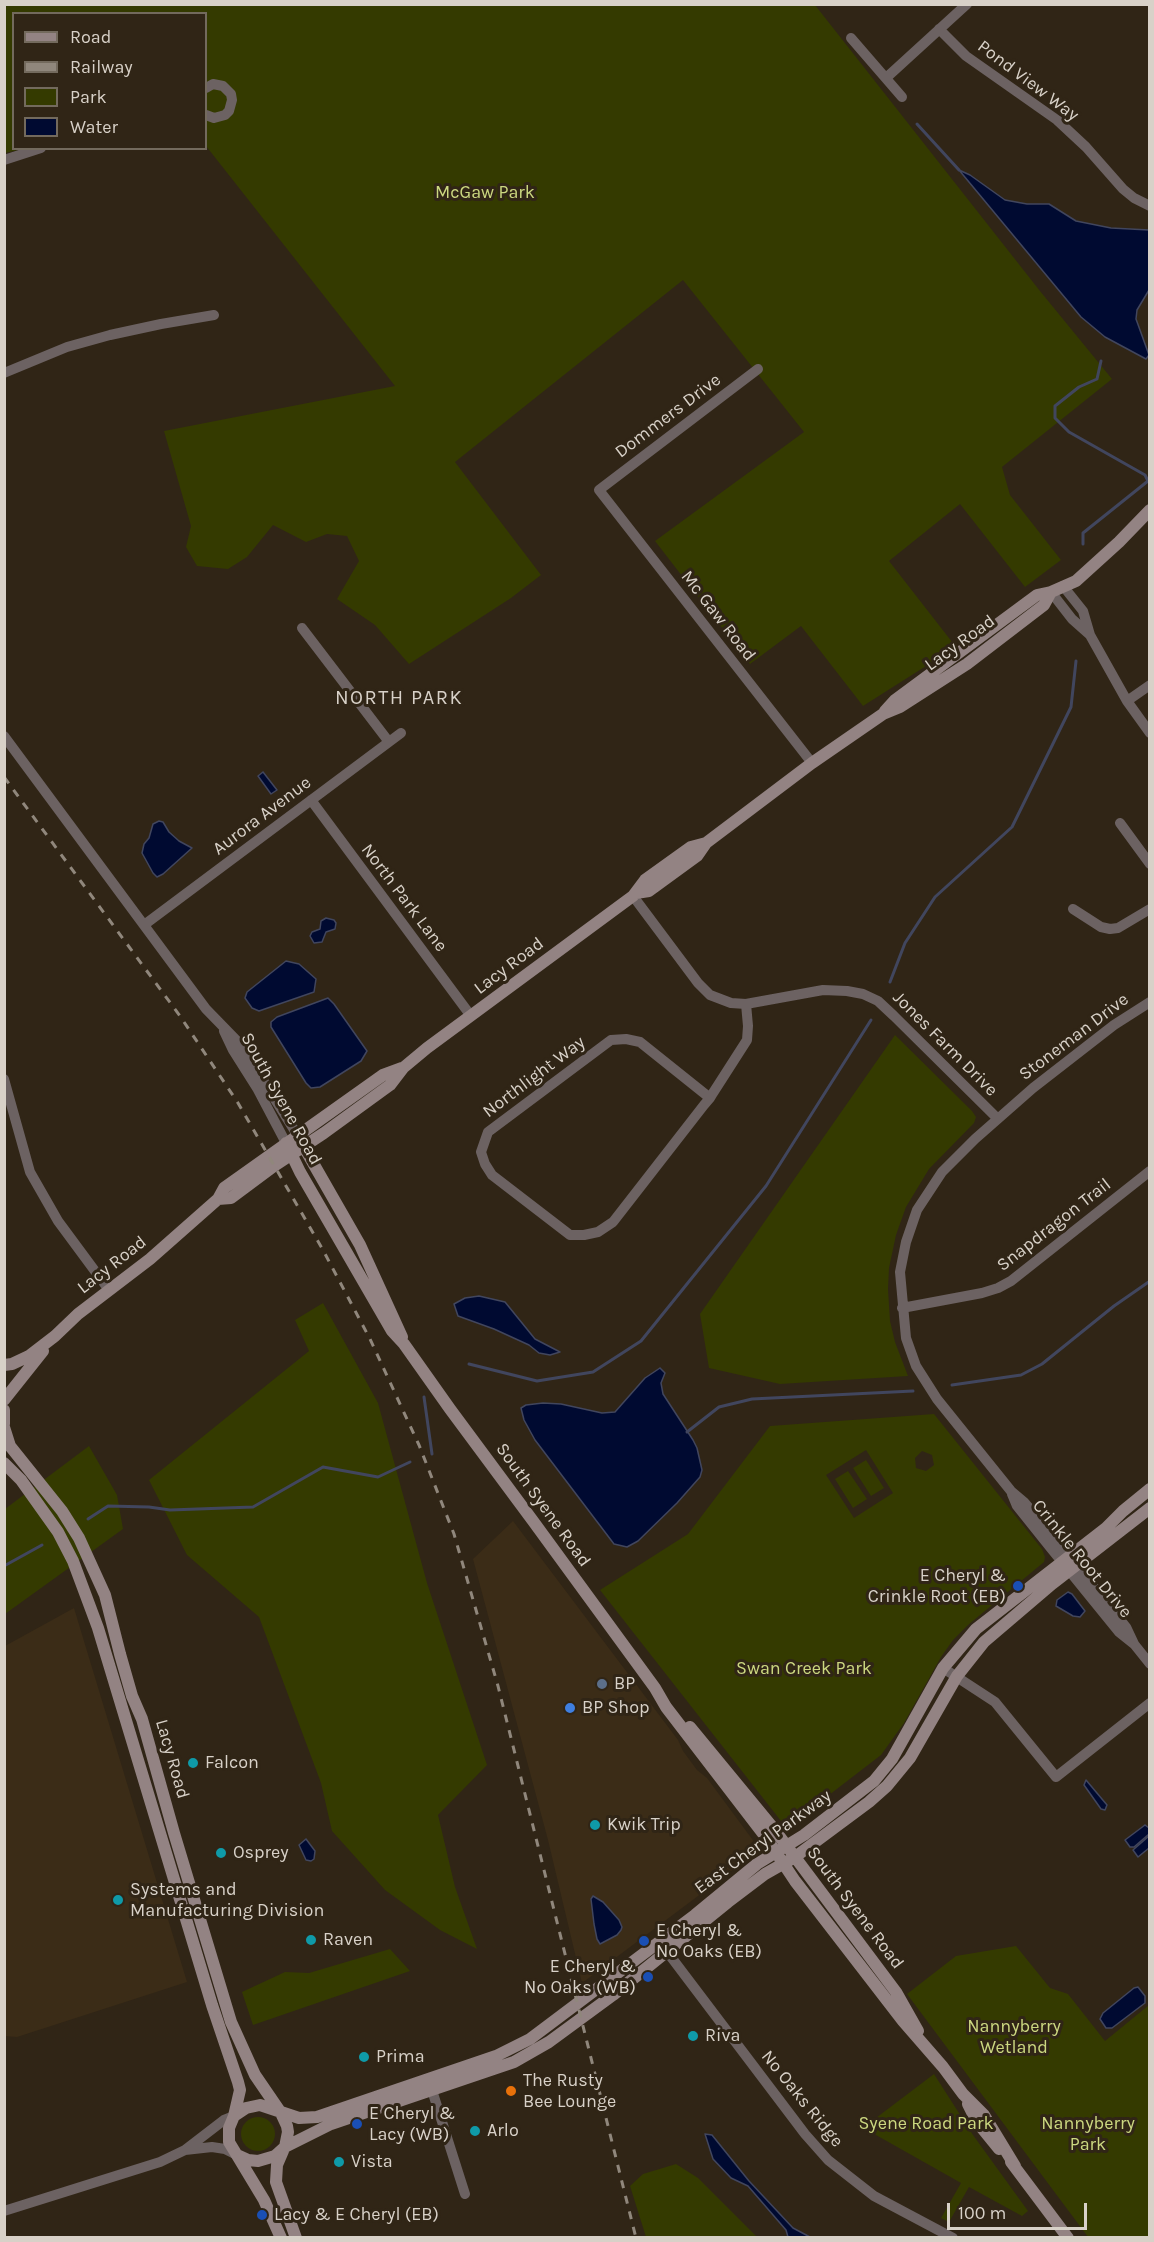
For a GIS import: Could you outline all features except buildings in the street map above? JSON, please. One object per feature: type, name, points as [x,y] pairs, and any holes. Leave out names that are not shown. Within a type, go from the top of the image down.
[{"type":"main road","name":"Lacy Road","points":[[4,1365],[29,1356],[150,1258],[218,1199],[231,1198],[289,1149],[390,1084],[403,1068],[471,1016],[635,895],[649,891],[698,856],[706,843],[812,763],[882,714],[895,700],[1037,595],[1051,592],[1076,581],[1119,542],[1149,510]]},
{"type":"main road","name":"South Syene Road","points":[[301,1141],[360,1245],[399,1328],[404,1344]]},
{"type":"main road","name":"South Syene Road","points":[[289,1149],[392,1331],[404,1344],[655,1688],[706,1745],[903,2021],[993,2128],[1015,2166],[1068,2238]]},
{"type":"main road","name":"Lacy Road","points":[[4,1400],[55,1336]]},
{"type":"main road","name":"Lacy Road","points":[[4,1410],[4,1426],[10,1446],[62,1511],[79,1538],[105,1595],[132,1696],[142,1719],[228,2014],[255,2075],[281,2113]]},
{"type":"main road","name":"Lacy Road","points":[[4,1463],[21,1480],[58,1532],[73,1561],[98,1628],[212,2005],[238,2082],[240,2090],[234,2116]]},
{"type":"main road","name":"East Cheryl Parkway","points":[[785,1855],[869,1802],[893,1779],[910,1758],[957,1676],[984,1642],[1149,1489]]},
{"type":"main road","name":"East Cheryl Parkway","points":[[281,2113],[298,2118],[317,2117],[430,2084],[495,2069],[533,2052],[613,1995],[664,1946],[765,1874],[874,1781],[892,1759],[943,1668],[976,1629],[1149,1508]]},
{"type":"main road","name":"East Cheryl Parkway","points":[[285,2147],[332,2124],[430,2084]]},
{"type":"main road","points":[[281,2238],[264,2200],[229,2142],[228,2134],[234,2116],[246,2108],[260,2105],[281,2113],[288,2132],[285,2147],[277,2165],[276,2182],[296,2238]]},
{"type":"main road","points":[[237,2155],[258,2162],[271,2158],[285,2147]]},
{"type":"street","points":[[886,78],[967,4]]},
{"type":"street","name":"Pond View Way","points":[[939,29],[966,56],[1057,120],[1086,147],[1123,189],[1149,206]]},
{"type":"street","points":[[851,38],[902,97]]},
{"type":"street","points":[[207,87],[213,84],[224,86],[231,94],[232,100],[230,111],[225,115],[214,118],[207,115]]},
{"type":"street","points":[[4,160],[35,150]]},
{"type":"street","points":[[4,373],[67,347],[110,335],[214,315]]},
{"type":"street","name":"Dommers Drive","points":[[599,490],[758,369]]},
{"type":"street","name":"Mc Gaw Road","points":[[599,490],[812,763]]},
{"type":"street","points":[[1063,586],[1083,611],[1090,635],[1127,701],[1149,733]]},
{"type":"street","points":[[1051,592],[1071,619],[1090,635]]},
{"type":"street","points":[[302,628],[388,742]]},
{"type":"street","points":[[1127,701],[1149,685]]},
{"type":"street","name":"Aurora Avenue","points":[[144,925],[401,733]]},
{"type":"street","name":"South Syene Road","points":[[4,735],[206,1009],[246,1051],[301,1141]]},
{"type":"street","name":"North Park Lane","points":[[311,800],[471,1016]]},
{"type":"street","points":[[1120,824],[1149,864]]},
{"type":"street","name":"Jones Farm Drive","points":[[635,895],[702,987],[720,999],[746,1004],[823,990],[864,994],[878,1001],[997,1118]]},
{"type":"street","points":[[1073,909],[1101,927],[1110,929],[1118,928],[1149,909]]},
{"type":"street","name":"Stoneman Drive","points":[[902,1308],[900,1272],[906,1242],[917,1210],[942,1172],[997,1118],[1084,1047],[1149,1002]]},
{"type":"street","name":"Northlight Way","points":[[710,1098],[640,1042],[626,1039],[611,1040],[488,1132],[481,1152],[492,1175],[570,1234],[584,1235],[598,1232],[613,1222],[710,1098],[747,1040],[746,1004]]},
{"type":"street","name":"South Syene Road","points":[[221,1025],[289,1149]]},
{"type":"street","points":[[4,1079],[30,1172],[57,1221],[109,1290]]},
{"type":"street","name":"Snapdragon Trail","points":[[902,1308],[982,1293],[1011,1281],[1149,1171]]},
{"type":"street","name":"Crinkle Root Drive","points":[[902,1308],[906,1338],[916,1366],[937,1399],[1011,1491],[1023,1502],[1119,1632],[1134,1644],[1149,1664]]},
{"type":"street","points":[[943,1668],[995,1702],[1056,1777],[1149,1703]]},
{"type":"street","name":"No Oaks Ridge","points":[[664,1946],[805,2134],[828,2160],[874,2196],[953,2238]]},
{"type":"street","points":[[430,2084],[465,2194]]},
{"type":"street","points":[[4,2211],[148,2167],[185,2150],[224,2120],[234,2116]]},
{"type":"street","points":[[185,2150],[212,2147],[225,2149],[237,2155]]},
{"type":"shaded area","points":[[513,1521],[678,1740],[697,1770],[707,1778],[755,1843],[754,1853],[750,1857],[582,1983],[548,1840],[473,1559]]},
{"type":"shaded area","points":[[74,1608],[187,1982],[17,2037],[5,2036],[5,1646]]},
{"type":"green space","name":"McGaw Park","points":[[5,5],[815,5],[1112,379],[1002,467],[1010,495],[1061,560],[1025,587],[960,504],[889,561],[956,647],[863,706],[801,626],[750,664],[655,541],[804,432],[683,280],[455,462],[541,575],[511,598],[409,664],[375,625],[337,599],[359,561],[347,536],[327,534],[306,542],[273,525],[247,557],[228,569],[197,566],[186,547],[191,526],[164,431],[395,386],[207,147],[207,12],[12,12],[12,150],[18,150],[5,153]]},
{"type":"green space","points":[[895,1035],[976,1117],[974,1123],[929,1169],[906,1207],[896,1235],[889,1268],[890,1321],[908,1376],[780,1384],[709,1368],[700,1314]]},
{"type":"green space","points":[[323,1303],[378,1403],[427,1583],[487,1765],[438,1815],[455,1887],[477,1949],[440,1930],[385,1890],[332,1831],[321,1783],[259,1617],[187,1555],[149,1480],[309,1351],[295,1320]]},
{"type":"green space","name":"Swan Creek Park","points":[[934,1414],[1042,1549],[1045,1557],[1044,1562],[953,1640],[904,1723],[881,1755],[794,1822],[787,1824],[781,1821],[600,1590],[688,1534],[770,1426]],"holes":[[[866,1450],[893,1493],[854,1518],[826,1475]],[[922,1451],[932,1455],[934,1465],[926,1471],[916,1468],[915,1458]]]},
{"type":"green space","points":[[89,1446],[117,1495],[123,1529],[5,1614],[5,1509]]},
{"type":"green space","points":[[866,1460],[884,1488],[871,1496],[853,1468]]},
{"type":"green space","points":[[848,1471],[867,1499],[853,1508],[835,1479]]},
{"type":"green space","points":[[1016,1946],[1050,1988],[1068,1994],[1105,2041],[1149,2005],[1149,2237],[1088,2237],[907,1994],[956,1956]]},
{"type":"green space","points":[[390,1949],[410,1971],[253,2025],[242,1992],[285,1972],[309,1973]]},
{"type":"green space","name":"Syene Road Park","points":[[934,2074],[973,2135],[1028,2211],[1022,2216],[969,2187],[949,2222],[941,2218],[961,2183],[876,2135],[868,2124]]},
{"type":"green space","points":[[258,2117],[270,2122],[275,2134],[270,2146],[258,2151],[246,2146],[241,2134],[246,2122]]},
{"type":"green space","points":[[676,2164],[698,2178],[757,2237],[646,2237],[630,2186],[643,2174]]},
{"type":"water","points":[[959,170],[970,175],[1005,200],[1027,204],[1049,204],[1076,221],[1111,228],[1149,230],[1149,290],[1137,310],[1136,319],[1149,355],[1146,359],[1105,337],[1081,317]]},
{"type":"water","points":[[263,772],[277,790],[271,794],[258,776]]},
{"type":"water","points":[[163,822],[169,832],[179,841],[192,848],[157,877],[142,853],[153,824]]},
{"type":"water","points":[[326,918],[334,920],[335,929],[326,932],[322,942],[314,943],[310,936],[312,932],[320,929],[321,921]]},
{"type":"water","points":[[286,961],[299,964],[316,979],[314,992],[259,1011],[252,1008],[245,998],[247,992]]},
{"type":"water","points":[[328,998],[367,1051],[361,1061],[320,1087],[311,1088],[271,1027],[271,1022],[277,1017]]},
{"type":"water","points":[[479,1296],[505,1302],[535,1339],[560,1352],[550,1355],[539,1353],[529,1345],[494,1329],[458,1316],[454,1304],[465,1298]]},
{"type":"water","points":[[660,1368],[665,1373],[661,1383],[663,1394],[693,1440],[702,1470],[700,1477],[677,1503],[638,1541],[627,1547],[614,1544],[535,1440],[524,1420],[521,1408],[526,1405],[543,1403],[561,1404],[602,1413],[615,1412],[645,1378]]},
{"type":"water","points":[[1068,1592],[1085,1611],[1080,1617],[1073,1616],[1056,1606],[1057,1600]]},
{"type":"water","points":[[1086,1780],[1107,1805],[1105,1810],[1101,1809],[1084,1785]]},
{"type":"water","points":[[1145,1825],[1149,1828],[1149,1834],[1134,1847],[1130,1847],[1125,1840]]},
{"type":"water","points":[[1149,1836],[1149,1848],[1138,1857],[1133,1850]]},
{"type":"water","points":[[306,1839],[315,1851],[314,1859],[311,1861],[306,1860],[299,1845]]},
{"type":"water","points":[[593,1896],[603,1902],[619,1920],[622,1927],[617,1935],[600,1944],[594,1924],[591,1899]]},
{"type":"water","points":[[1138,1987],[1145,1996],[1145,2003],[1112,2028],[1106,2028],[1100,2019],[1103,2013]]},
{"type":"water","points":[[705,2134],[712,2135],[749,2181],[793,2228],[810,2237],[788,2237],[786,2230],[748,2186],[731,2178],[713,2159]]},
{"type":"waterway","points":[[917,124],[959,170]]},
{"type":"waterway","points":[[1083,544],[1083,533],[1148,481],[1145,475],[1069,432],[1055,418],[1055,406],[1079,387],[1097,379],[1101,361]]},
{"type":"waterway","points":[[890,982],[905,943],[935,897],[1012,827],[1071,707],[1076,661]]},
{"type":"waterway","points":[[469,1364],[537,1381],[593,1372],[641,1341],[766,1186],[871,1020]]},
{"type":"waterway","points":[[952,1385],[1021,1375],[1042,1364],[1114,1306],[1150,1281]]},
{"type":"waterway","points":[[687,1432],[719,1407],[752,1399],[913,1391]]},
{"type":"waterway","points":[[424,1397],[432,1454]]},
{"type":"waterway","points":[[88,1519],[108,1506],[170,1510],[253,1507],[323,1467],[378,1477],[410,1462]]},
{"type":"waterway","points":[[4,1566],[42,1545]]},
{"type":"railway","points":[[4,777],[180,1016],[238,1103],[323,1250],[370,1339],[419,1445],[454,1534],[498,1686],[636,2238]]},
{"type":"place","name":"E Cheryl & Crinkle Root (EB)","points":[[1018,1586]]},
{"type":"place","name":"BP","points":[[602,1684]]},
{"type":"place","name":"BP Shop","points":[[570,1708]]},
{"type":"place","name":"Falcon","points":[[193,1763]]},
{"type":"place","name":"Kwik Trip","points":[[595,1825]]},
{"type":"place","name":"Osprey","points":[[221,1853]]},
{"type":"place","name":"Systems and Manufacturing Division","points":[[118,1900]]},
{"type":"place","name":"Raven","points":[[311,1940]]},
{"type":"place","name":"E Cheryl & No Oaks (EB)","points":[[644,1941]]},
{"type":"place","name":"E Cheryl & No Oaks (WB)","points":[[648,1977]]},
{"type":"place","name":"Riva","points":[[693,2036]]},
{"type":"place","name":"Prima","points":[[364,2057]]},
{"type":"place","name":"The Rusty Bee Lounge","points":[[511,2091]]},
{"type":"place","name":"E Cheryl & Lacy (WB)","points":[[357,2124]]},
{"type":"place","name":"Arlo","points":[[475,2131]]},
{"type":"place","name":"Vista","points":[[339,2162]]},
{"type":"place","name":"Lacy & E Cheryl (EB)","points":[[262,2215]]},
{"type":"district","name":"NORTH PARK","points":[[399,698]]},
{"type":"park label","name":"Nannyberry Wetland","points":[[1014,2037]]},
{"type":"park label","name":"Nannyberry Park","points":[[1088,2134]]}]
